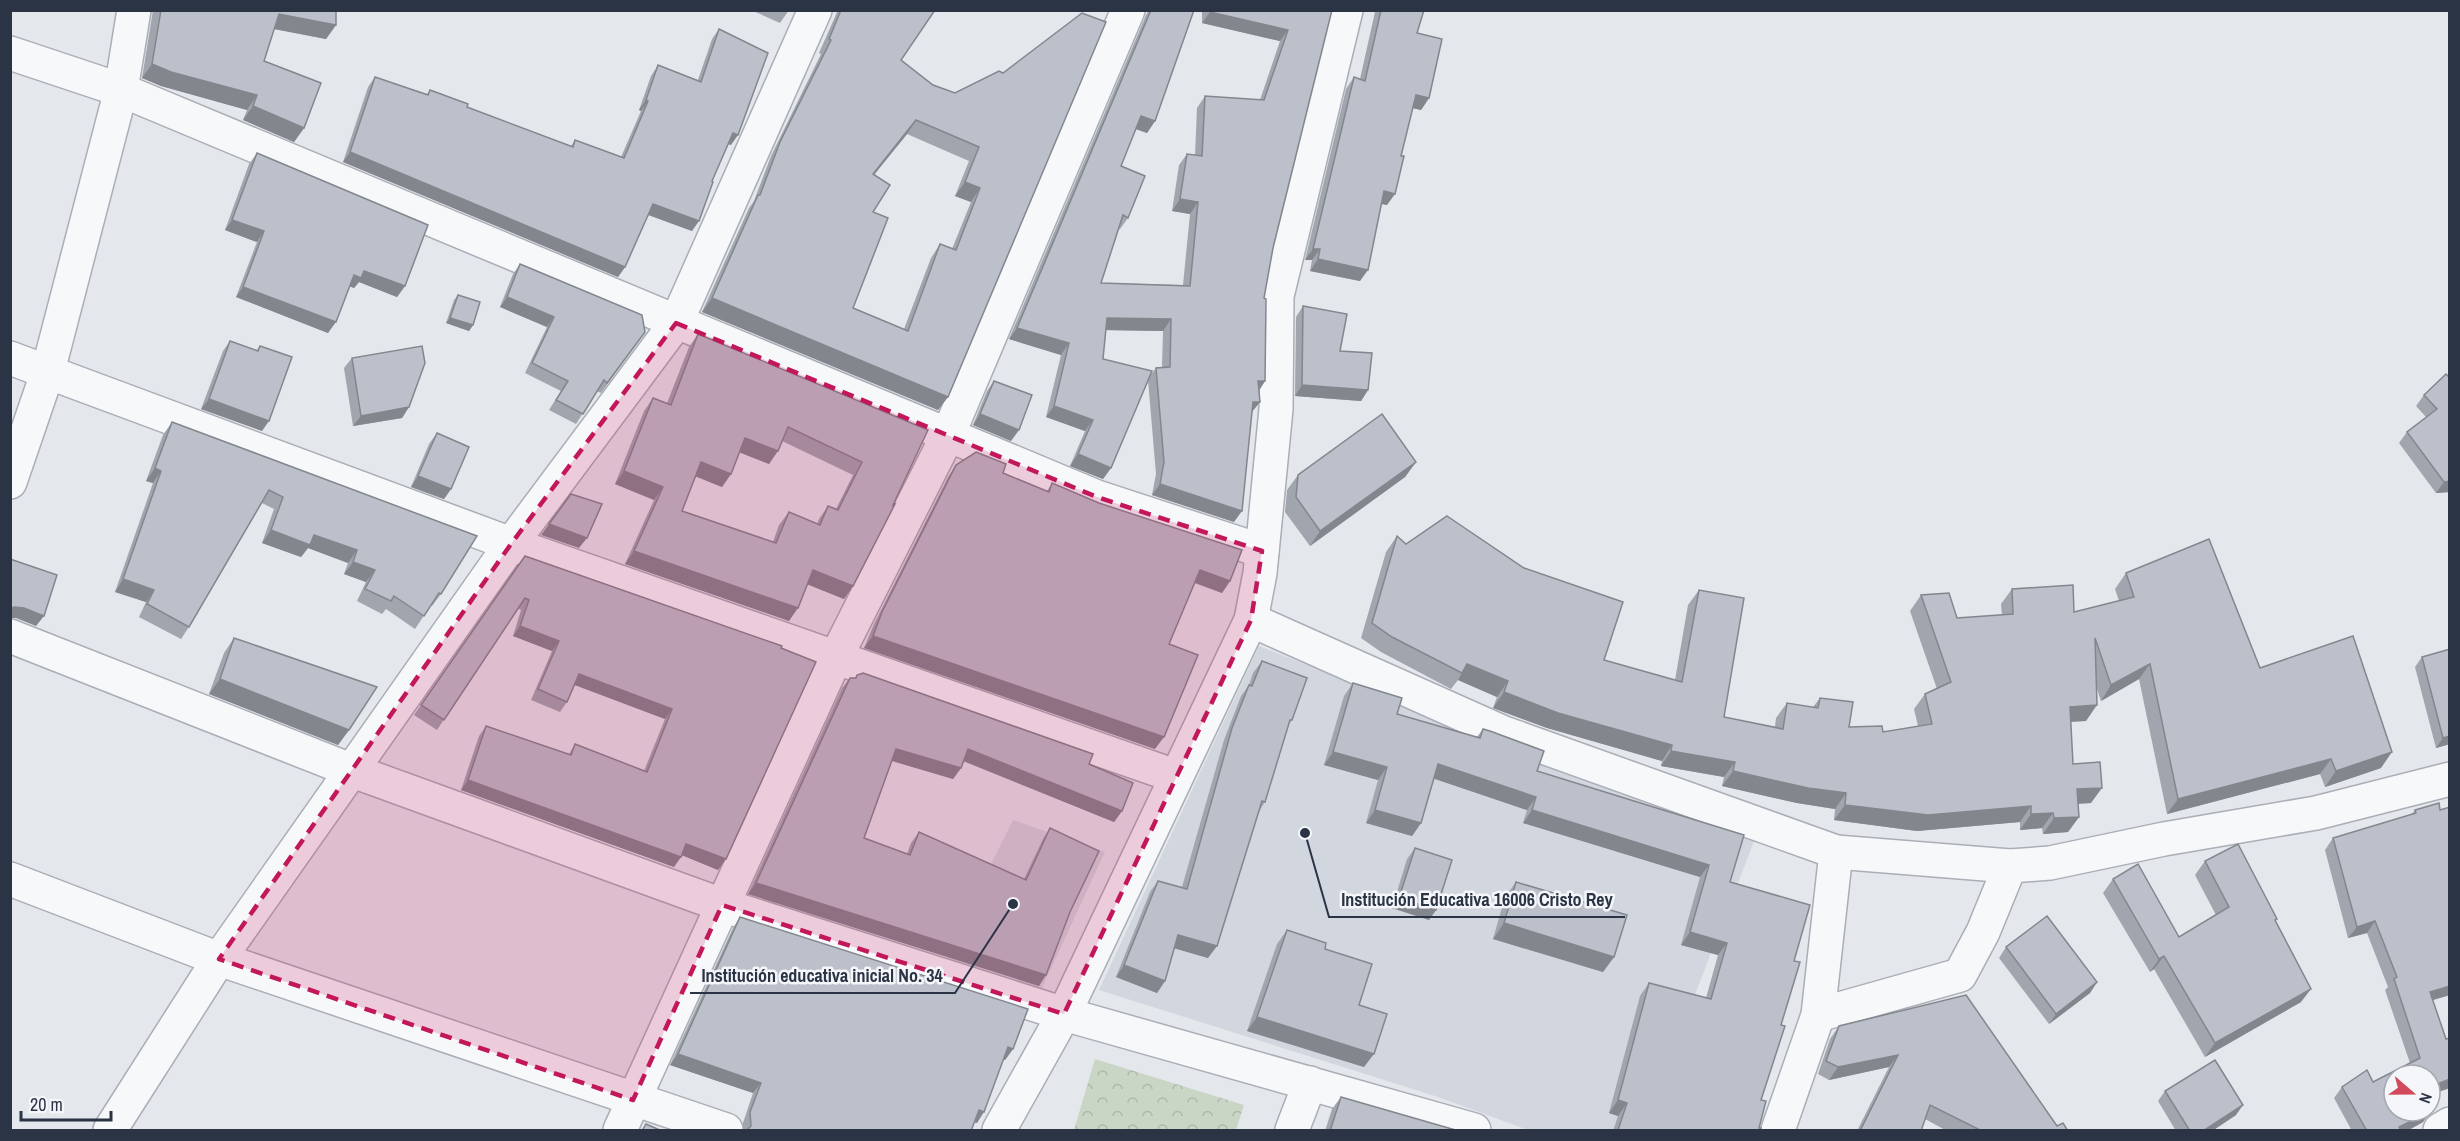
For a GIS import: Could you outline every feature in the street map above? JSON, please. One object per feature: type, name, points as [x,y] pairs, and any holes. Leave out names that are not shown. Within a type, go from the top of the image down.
[{"type":"street","points":[[10,482],[48,371],[121,90],[134,10]]},
{"type":"street","points":[[110,1131],[219,959],[511,544],[676,323],[815,10]]},
{"type":"street","points":[[620,1131],[837,657],[948,435],[1128,10]]},
{"type":"street","points":[[999,1131],[1064,1014],[1251,620],[1262,551],[1275,409],[1277,296],[1346,10]]},
{"type":"street","points":[[10,54],[121,90],[1097,497],[1262,551]]},
{"type":"street","points":[[10,358],[511,544],[1175,776]]},
{"type":"street","points":[[1251,620],[1504,733],[1836,852],[2010,866],[2050,863],[2164,839],[2316,813],[2450,779]]},
{"type":"street","points":[[10,636],[353,771],[722,905],[1064,1014],[1474,1131]]},
{"type":"street","points":[[1778,1131],[1818,1015],[1836,852]]},
{"type":"street","points":[[1818,1015],[1960,975],[1983,932],[2010,866]]},
{"type":"street","points":[[10,879],[219,959],[726,1131]]},
{"type":"street","points":[[1292,1131],[1310,1083]]},
{"type":"street","points":[[2440,1131],[2450,1124]]},
{"type":"highlighted area","points":[[676,323],[1097,497],[1262,551],[1251,620],[1064,1014],[722,905],[633,1100],[219,959],[511,544]]},
{"type":"shaded area","points":[[1259,646],[1754,841],[1643,1130],[1528,1130],[1438,1097],[1099,990]]},
{"type":"shaded area","points":[[1013,820],[1105,852],[1039,994],[945,957]]},
{"type":"green space","points":[[1095,1059],[1244,1105],[1236,1130],[1074,1130]]},
{"type":"building","points":[[161,10],[336,10],[336,25],[279,14],[264,61],[321,83],[304,128],[253,106],[257,95],[171,72],[152,64]]},
{"type":"building","points":[[841,10],[935,10],[901,60],[933,85],[955,93],[999,71],[1003,73],[1082,13],[1106,22],[948,397],[712,298],[758,195],[760,195],[780,142],[831,40],[829,39]],"holes":[[[916,120],[979,147],[965,182],[980,188],[956,250],[940,244],[908,331],[853,308],[888,218],[873,212],[890,185],[873,174]]]},
{"type":"building","points":[[1151,10],[1194,10],[1155,121],[1141,116],[1121,166],[1145,176],[1128,218],[1123,215],[1101,283],[1190,286],[1198,202],[1180,199],[1187,154],[1202,156],[1205,96],[1264,100],[1288,30],[1210,12],[1210,10],[1332,10],[1273,248],[1264,298],[1266,299],[1265,381],[1258,381],[1260,402],[1253,402],[1242,511],[1160,484],[1164,462],[1156,368],[1170,367],[1171,319],[1107,318],[1103,359],[1152,371],[1111,468],[1078,454],[1093,420],[1054,406],[1069,343],[1017,328]]},
{"type":"building","points":[[1381,10],[1424,10],[1417,33],[1442,39],[1429,98],[1416,95],[1401,156],[1404,156],[1395,194],[1384,191],[1368,270],[1318,259],[1320,249],[1313,249],[1354,77],[1365,81]]},
{"type":"building","points":[[719,29],[768,53],[738,135],[733,133],[712,181],[699,221],[653,204],[625,267],[350,152],[375,77],[428,95],[430,90],[468,104],[467,107],[573,147],[575,140],[624,158],[648,101],[646,100],[658,65],[701,82]]},
{"type":"building","points":[[257,153],[428,225],[405,286],[364,271],[361,278],[354,275],[336,322],[243,287],[264,231],[232,220]]},
{"type":"building","points":[[520,264],[642,315],[645,332],[607,383],[604,380],[583,414],[556,400],[568,381],[532,363],[554,317],[507,297]]},
{"type":"building","points":[[458,295],[480,302],[473,325],[450,318]]},
{"type":"building","points":[[1303,306],[1347,314],[1340,351],[1372,353],[1368,390],[1302,385]]},
{"type":"building","points":[[698,334],[928,430],[893,505],[895,504],[853,586],[813,570],[798,608],[634,551],[663,487],[624,471],[653,398],[671,405]],"holes":[[[788,427],[862,462],[838,510],[828,506],[820,525],[789,512],[776,543],[682,511],[701,462],[731,474],[745,438],[778,451]]]},
{"type":"building","points":[[230,341],[258,351],[260,346],[292,357],[269,421],[209,399]]},
{"type":"building","points":[[422,346],[425,363],[409,407],[361,416],[352,358]]},
{"type":"building","points":[[2446,374],[2450,378],[2450,481],[2444,482],[2407,432],[2437,409],[2424,395]]},
{"type":"building","points":[[994,381],[1032,395],[1019,430],[980,414]]},
{"type":"building","points":[[1382,414],[1416,462],[1320,531],[1296,497],[1298,475]]},
{"type":"building","points":[[172,422],[477,536],[441,594],[439,593],[424,616],[394,596],[391,601],[365,589],[375,570],[353,562],[357,550],[314,535],[310,545],[271,530],[283,497],[269,490],[189,627],[147,604],[154,590],[123,579],[161,471],[155,468]]},
{"type":"building","points":[[437,433],[469,447],[451,489],[418,476]]},
{"type":"building","points":[[976,452],[1006,464],[1003,473],[1049,492],[1052,483],[1099,503],[1242,550],[1230,581],[1200,570],[1169,644],[1198,655],[1164,737],[873,636],[882,612],[956,465]]},
{"type":"building","points":[[571,494],[602,504],[587,538],[549,524]]},
{"type":"building","points":[[1447,516],[1524,568],[1623,602],[1604,660],[1682,682],[1699,590],[1744,598],[1724,717],[1783,729],[1787,703],[1818,708],[1820,698],[1853,702],[1849,727],[1882,726],[1883,732],[1932,724],[1925,694],[1951,682],[1921,595],[1949,593],[1957,618],[2013,614],[2012,589],[2073,585],[2074,612],[2134,597],[2126,573],[2209,539],[2260,668],[2353,636],[2392,752],[2336,771],[2331,759],[2178,799],[2150,664],[2111,685],[2095,638],[2097,705],[2070,707],[2073,764],[2100,762],[2102,788],[2077,789],[2079,817],[2054,818],[2053,813],[2031,814],[2031,806],[1928,815],[1845,805],[1846,793],[1808,788],[1733,771],[1735,762],[1671,751],[1672,745],[1558,713],[1504,692],[1508,681],[1467,664],[1462,673],[1392,637],[1372,623],[1397,536],[1406,544]]},
{"type":"building","points":[[525,556],[782,646],[781,648],[816,662],[726,859],[686,844],[681,857],[468,780],[486,726],[571,755],[575,744],[647,772],[672,709],[579,674],[567,702],[538,689],[559,641],[520,626],[529,600],[525,598],[444,720],[421,705]]},
{"type":"building","points":[[10,559],[57,575],[44,616],[24,608],[10,609]]},
{"type":"building","points":[[234,638],[377,687],[349,730],[220,679]]},
{"type":"building","points":[[2450,649],[2450,736],[2443,738],[2422,657]]},
{"type":"building","points":[[1262,661],[1307,678],[1292,720],[1290,720],[1265,802],[1262,801],[1217,946],[1178,935],[1165,981],[1124,965],[1158,881],[1187,889],[1232,728],[1249,685],[1252,686]]},
{"type":"building","points":[[863,673],[1093,754],[1089,764],[1133,783],[1122,811],[968,749],[961,768],[896,749],[864,838],[910,855],[919,832],[1026,880],[1050,828],[1099,851],[1070,912],[1046,975],[756,883],[850,678],[856,678],[857,675]]},
{"type":"building","points":[[1353,683],[1402,698],[1397,714],[1480,738],[1483,729],[1544,751],[1537,771],[1744,835],[1730,882],[1810,905],[1794,961],[1800,962],[1781,1025],[1785,1026],[1761,1100],[1766,1101],[1760,1131],[1618,1130],[1627,1103],[1618,1100],[1649,983],[1711,999],[1727,943],[1690,932],[1709,865],[1532,810],[1536,797],[1438,764],[1421,823],[1375,810],[1387,767],[1333,752]]},
{"type":"building","points":[[2439,803],[2440,810],[2450,807],[2450,986],[2430,992],[2446,1039],[2450,1038],[2450,1079],[2442,1082],[2442,1063],[2410,1063],[2420,1058],[2394,979],[2397,977],[2375,921],[2357,927],[2333,838],[2416,813],[2415,810]]},
{"type":"building","points":[[2238,844],[2311,989],[2215,1043],[2164,956],[2159,959],[2113,879],[2138,864],[2179,937],[2229,907],[2205,861]]},
{"type":"building","points":[[1415,848],[1452,860],[1436,910],[1399,898]]},
{"type":"building","points":[[1516,882],[1627,915],[1614,957],[1504,923]]},
{"type":"building","points":[[2047,916],[2097,982],[2056,1014],[2006,947]]},
{"type":"building","points":[[740,917],[1028,1009],[1013,1049],[1008,1047],[984,1112],[979,1110],[971,1131],[746,1131],[751,1126],[750,1112],[761,1083],[678,1054]]},
{"type":"building","points":[[1287,930],[1326,943],[1325,949],[1372,964],[1359,1005],[1387,1014],[1374,1054],[1257,1017]]},
{"type":"building","points":[[1966,995],[2057,1126],[2063,1123],[2068,1131],[1982,1131],[1930,1105],[1921,1131],[1860,1131],[1898,1055],[1838,1067],[1826,1061],[1839,1026]]},
{"type":"building","points":[[2215,1060],[2243,1105],[2203,1131],[2190,1131],[2165,1091]]},
{"type":"building","points":[[2367,1070],[2373,1082],[2382,1077],[2382,1123],[2407,1123],[2399,1127],[2401,1131],[2367,1131],[2342,1087]]},
{"type":"building","points":[[1341,1097],[1459,1131],[1330,1131]]},
{"type":"building","points":[[646,1124],[662,1131],[642,1131]]},
{"type":"place","name":"Institución Educativa 16006 Cristo Rey","points":[[1305,833]]},
{"type":"place","name":"Institución educativa inicial No. 34","points":[[1013,904]]}]
